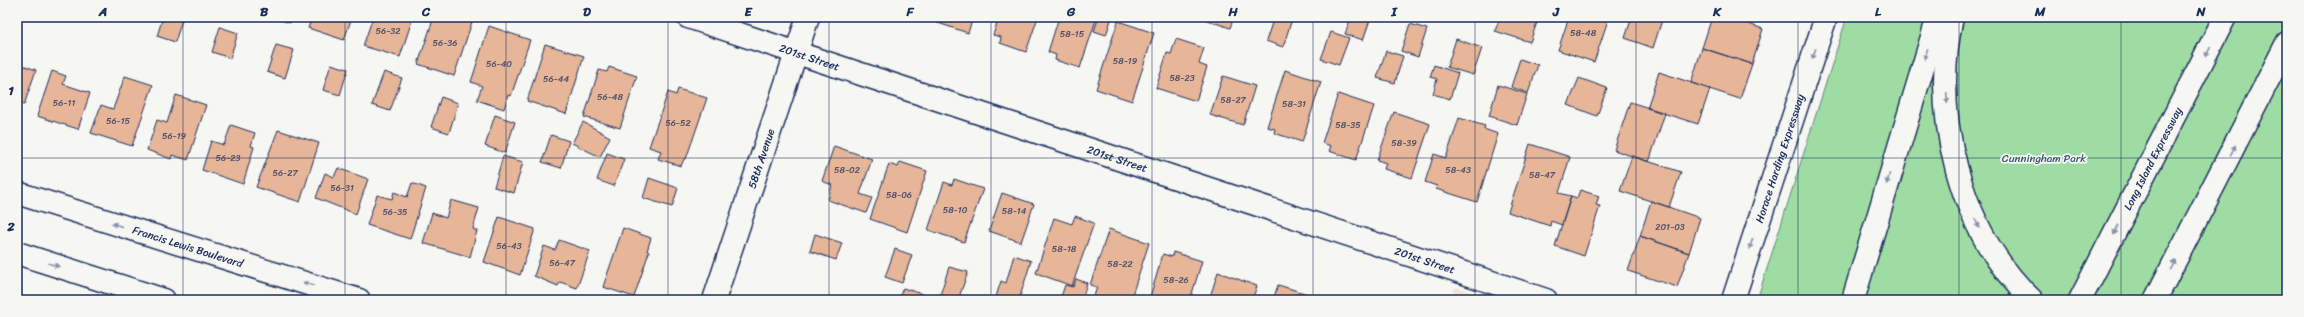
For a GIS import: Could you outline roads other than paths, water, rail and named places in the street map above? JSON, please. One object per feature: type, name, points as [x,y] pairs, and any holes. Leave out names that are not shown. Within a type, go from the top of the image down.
[{"type":"main road","name":"201st Street","points":[[688,17],[1546,300]]},
{"type":"main road","name":"58th Avenue","points":[[714,300],[808,17]]},
{"type":"main road","name":"Horace Harding Expressway","points":[[1733,300],[1826,17]]},
{"type":"main road","points":[[1853,300],[1938,17]]},
{"type":"main road","points":[[1952,17],[1946,60],[1946,96],[1950,132],[1956,164],[1977,224],[2004,268],[2032,300]]},
{"type":"main road","name":"Long Island Expressway","points":[[2080,300],[2225,17]]},
{"type":"main road","points":[[2156,300],[2287,43]]},
{"type":"main road","name":"Francis Lewis Boulevard","points":[[17,194],[359,300]]},
{"type":"main road","points":[[17,253],[164,300]]},
{"type":"park label","name":"Cunningham Park","points":[[2044,158]]}]
